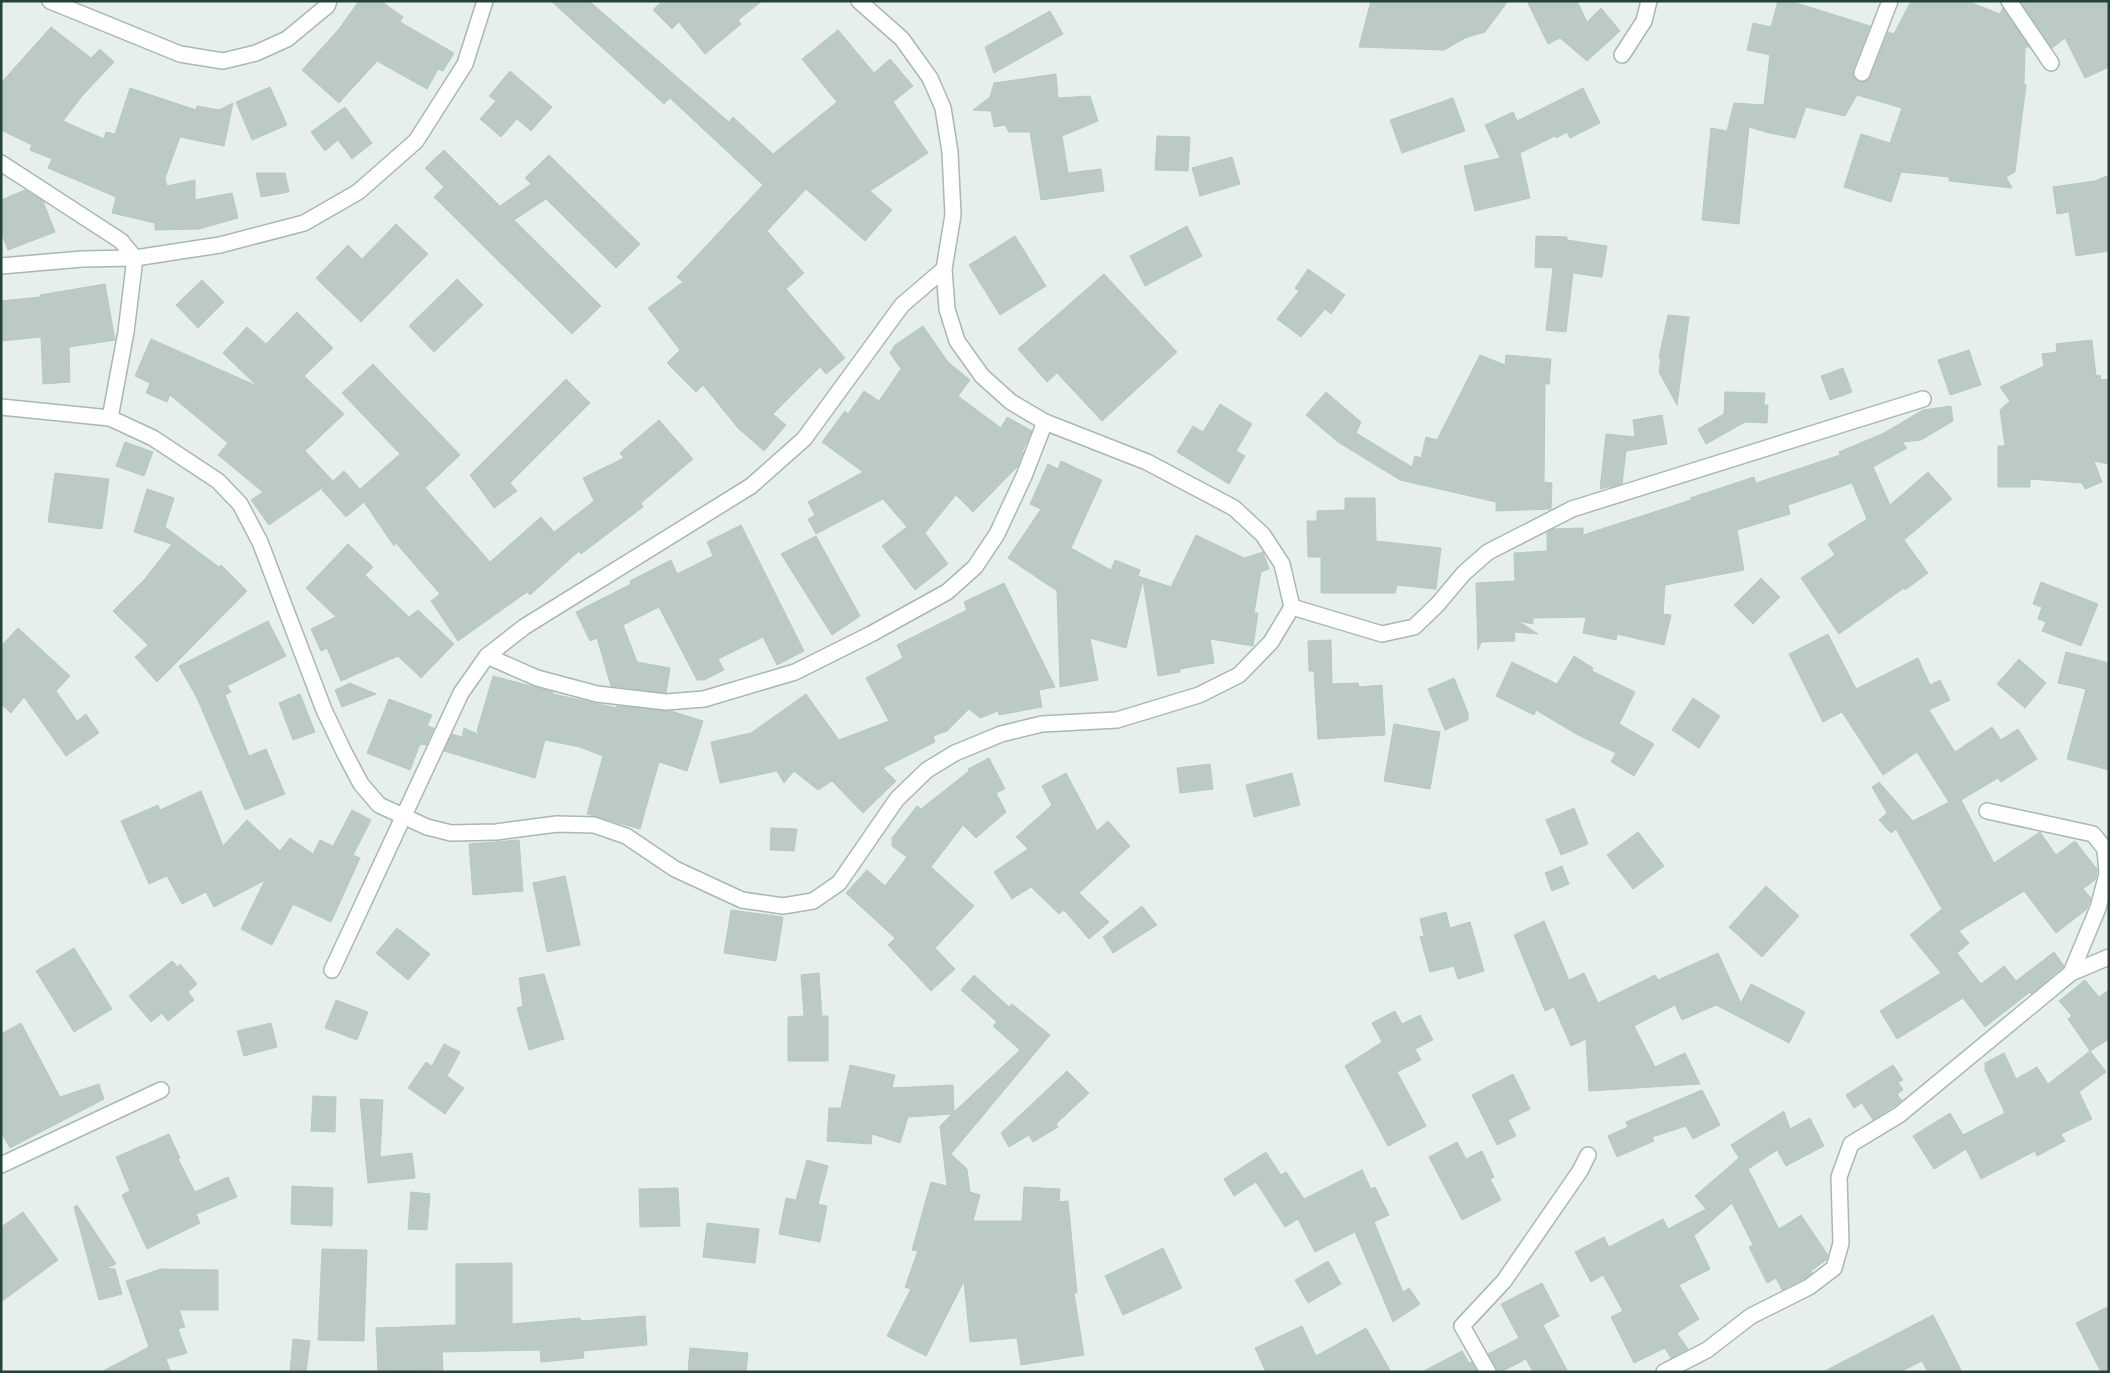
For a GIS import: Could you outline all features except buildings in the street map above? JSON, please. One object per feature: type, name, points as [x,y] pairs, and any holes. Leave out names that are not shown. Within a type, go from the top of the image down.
[{"type":"street","points":[[50,1],[180,54],[223,61],[256,53],[287,39],[327,6],[330,1]]},
{"type":"street","points":[[1,266],[82,259],[135,258],[220,245],[304,223],[358,192],[416,141],[466,64],[485,1]]},
{"type":"street","points":[[1,407],[110,418],[153,438],[202,470],[218,481],[240,504],[260,542],[324,710],[361,784],[379,805],[428,827],[451,833],[496,832],[557,824],[594,825],[626,836],[675,869],[742,900],[783,906],[813,901],[839,883],[897,799],[927,770],[955,753],[1001,734],[1042,724],[1117,720],[1200,695],[1239,675],[1271,642],[1292,607],[1282,564],[1263,535],[1234,508],[1147,462],[1045,422],[1012,402],[982,376],[956,341],[947,309],[944,269],[953,215],[950,152],[943,108],[930,78],[902,39],[859,1]]},
{"type":"street","points":[[1622,55],[1644,21],[1649,1]]},
{"type":"street","points":[[1862,74],[1890,1]]},
{"type":"street","points":[[2009,1],[2051,63]]},
{"type":"street","points":[[1,163],[121,241],[135,258],[126,332],[110,418]]},
{"type":"street","points":[[332,970],[462,693],[487,656],[524,627],[751,486],[804,439],[902,305],[944,269]]},
{"type":"street","points":[[1292,607],[1382,634],[1414,627],[1437,605],[1464,573],[1488,552],[1572,509],[1923,399]]},
{"type":"street","points":[[487,656],[537,678],[597,694],[666,702],[704,699],[795,672],[871,634],[947,592],[975,567],[997,534],[1024,476],[1045,422]]},
{"type":"street","points":[[1987,811],[2093,834],[2107,848],[2107,874],[2098,908],[2071,974]]},
{"type":"street","points":[[2071,974],[2086,948],[2109,886]]},
{"type":"street","points":[[1664,1372],[1707,1350],[1751,1316],[1809,1287],[1834,1268],[1841,1243],[1839,1177],[1851,1144],[1899,1115],[2071,974],[2109,957]]},
{"type":"street","points":[[1,1166],[161,1090]]},
{"type":"street","points":[[1488,1372],[1462,1326],[1504,1281],[1580,1172],[1588,1155]]}]
